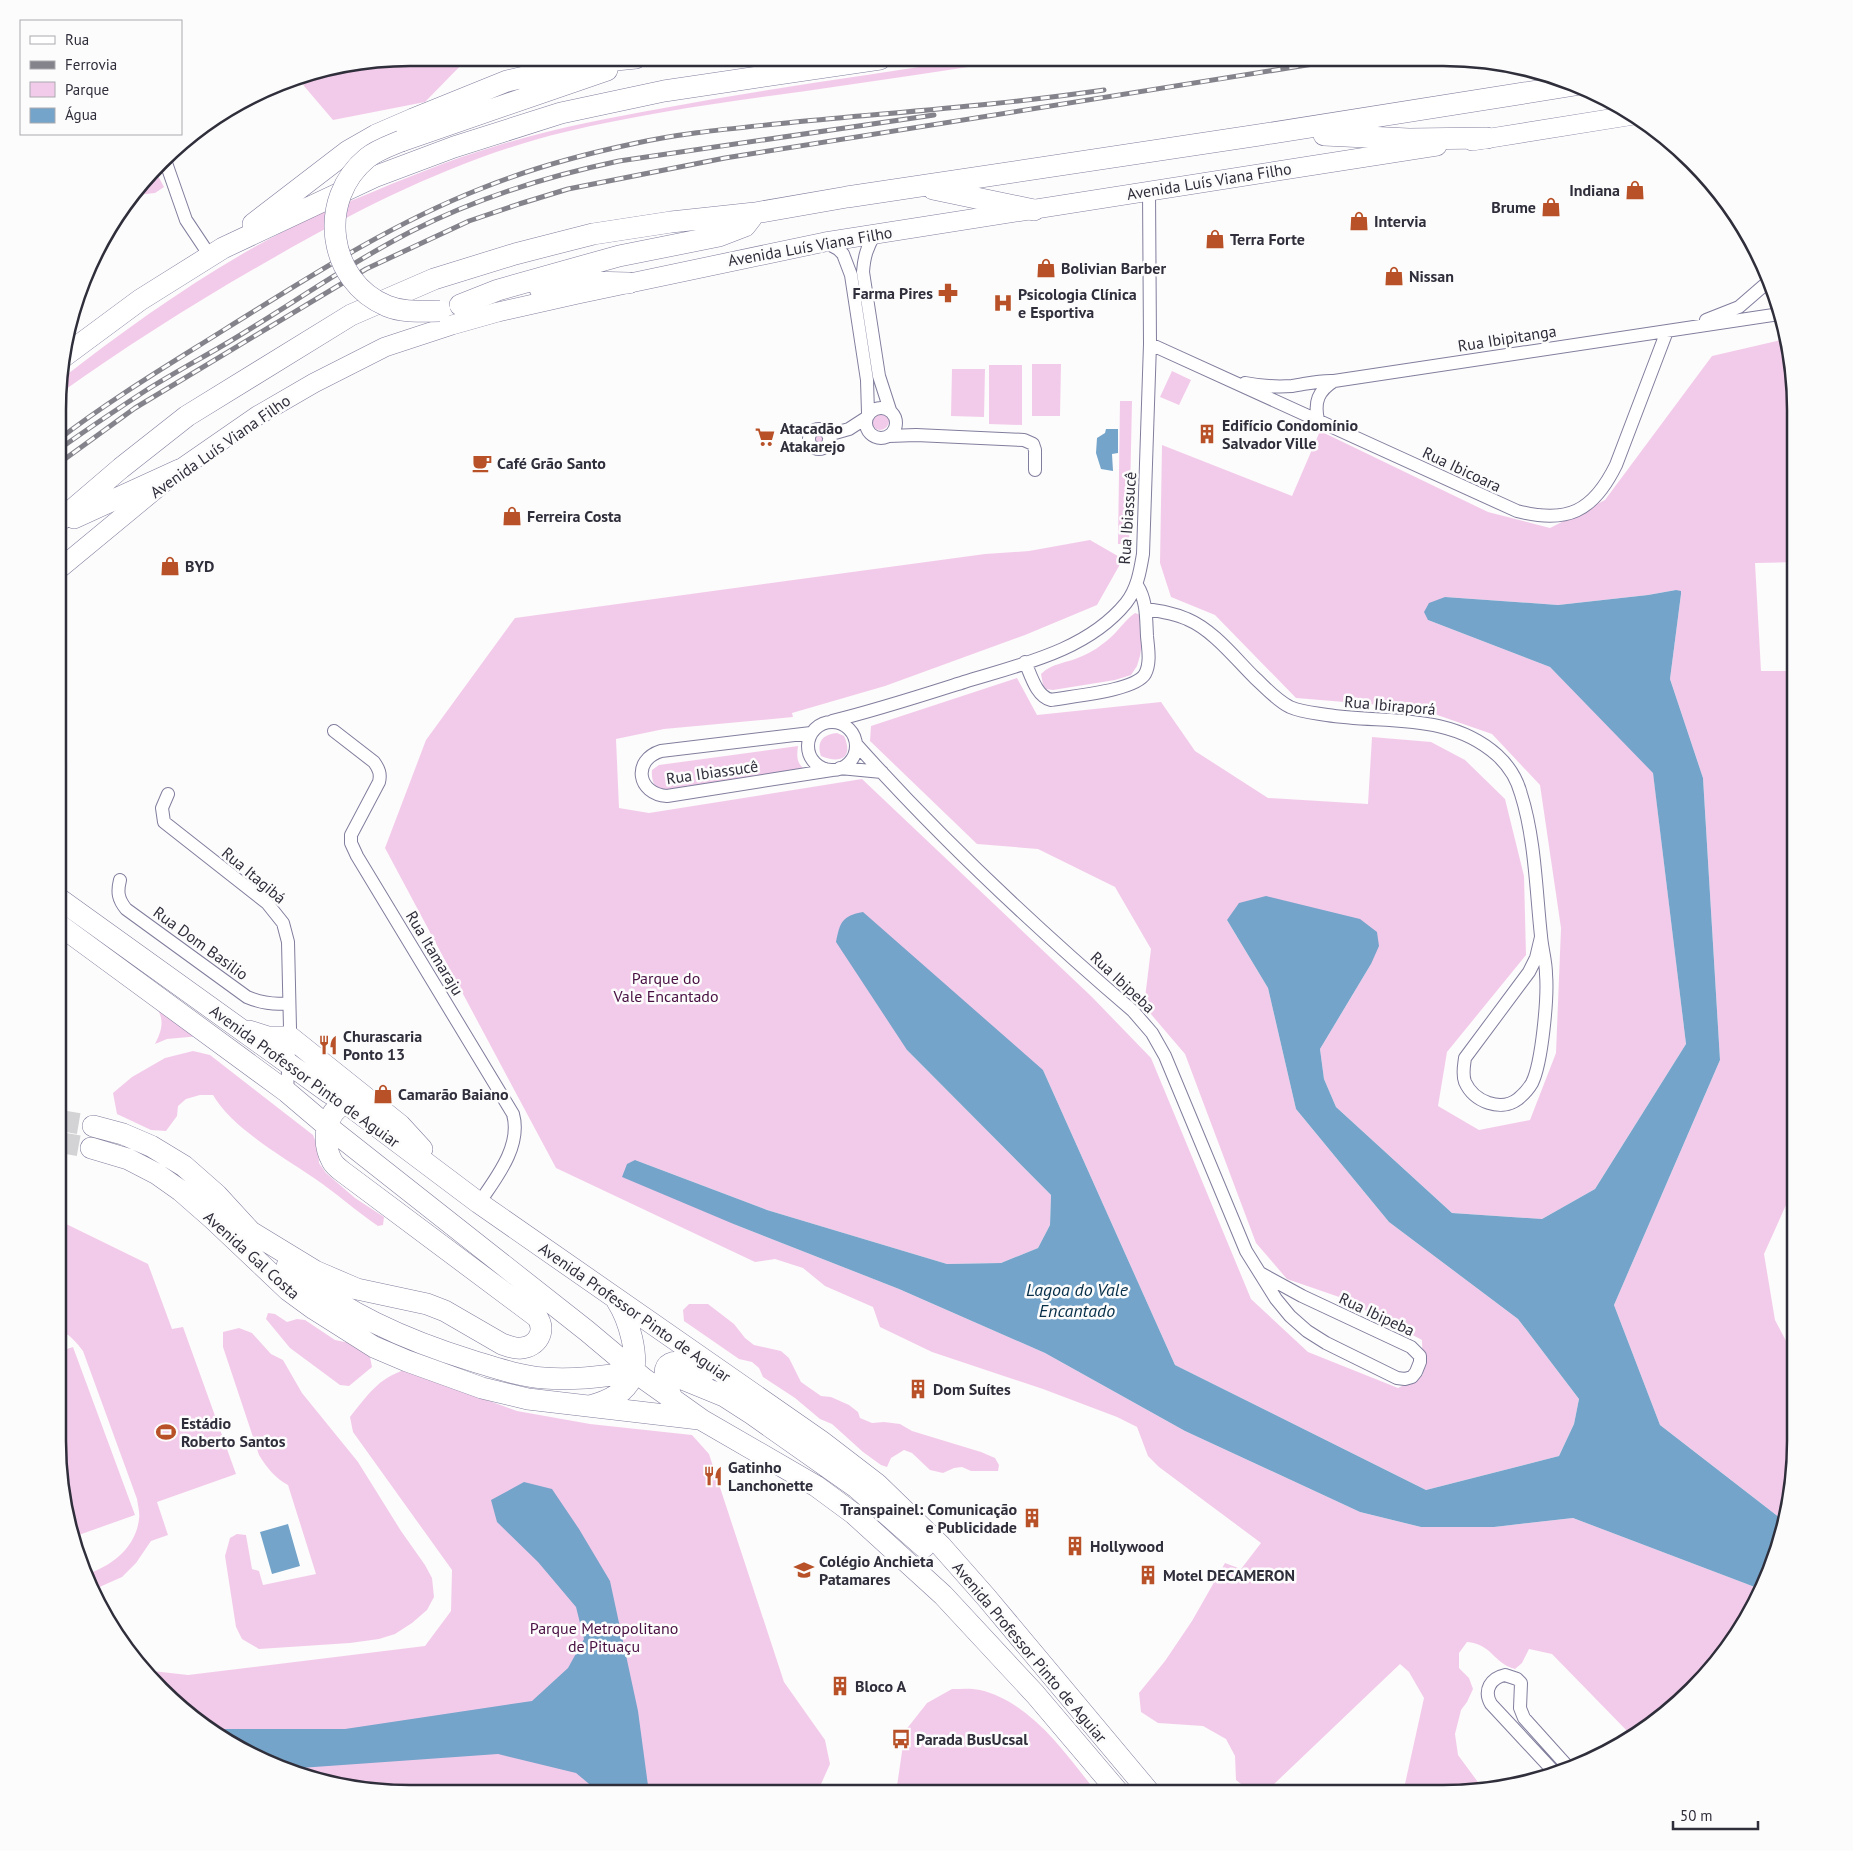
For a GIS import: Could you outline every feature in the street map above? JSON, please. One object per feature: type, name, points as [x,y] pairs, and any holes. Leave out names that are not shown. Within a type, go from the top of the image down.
[{"type":"main road","points":[[72,351],[140,300],[216,252],[341,156],[376,135],[452,102],[507,82],[573,66]]},
{"type":"main road","points":[[617,66],[383,148],[366,159],[346,183],[337,200],[334,219],[335,244],[341,262],[351,280],[370,296],[386,306],[406,312],[450,308],[558,286],[588,282],[629,283]]},
{"type":"main road","points":[[216,252],[374,177],[454,147],[561,113],[664,91],[828,66]]},
{"type":"main road","points":[[66,517],[121,468],[187,416],[351,315],[434,279],[515,254],[594,234],[671,222],[755,213],[847,196],[1259,135],[1562,87]]},
{"type":"main road","name":"Avenida Luís Viana Filho","points":[[66,563],[179,470],[257,416],[314,383],[385,347],[498,312],[726,261],[825,242],[1623,117]]},
{"type":"main road","points":[[1259,135],[1350,135],[1409,139],[1487,138]]},
{"type":"main road","points":[[920,186],[1034,210]]},
{"type":"main road","points":[[450,308],[498,290],[590,263],[719,236],[745,226],[755,213]]},
{"type":"main road","points":[[66,520],[179,470]]},
{"type":"main road","name":"Avenida Professor Pinto de Aguiar","points":[[66,904],[288,1064],[346,1103],[479,1203],[821,1441],[876,1484],[941,1546],[1143,1785]]},
{"type":"main road","name":"Avenida Professor Pinto de Aguiar","points":[[66,930],[287,1092],[327,1126],[587,1331],[633,1371],[702,1420],[816,1486],[854,1514],[949,1601],[1035,1694],[1112,1785]]},
{"type":"main road","points":[[239,1028],[268,1036],[290,1037],[400,1125],[452,1183]]},
{"type":"main road","points":[[251,1232],[315,1270],[357,1289],[427,1304],[445,1311],[502,1344],[519,1349],[533,1345],[538,1340],[541,1335],[541,1325],[537,1317],[332,1162],[326,1136],[327,1126],[334,1112],[346,1103],[373,1102]]},
{"type":"main road","points":[[93,1126],[123,1134],[151,1146],[184,1166],[217,1195],[278,1258],[308,1284],[340,1305],[397,1334],[440,1351],[509,1372],[544,1378],[577,1379],[612,1375]]},
{"type":"main road","name":"Avenida Gal Costa","points":[[91,1148],[128,1159],[157,1174],[213,1218],[288,1290],[314,1309],[374,1346],[407,1361],[482,1388],[528,1399],[702,1420]]},
{"type":"main road","points":[[588,1407],[603,1402],[617,1394],[631,1378],[633,1371],[633,1346],[629,1328],[623,1310],[616,1299]]},
{"type":"main road","points":[[587,1331],[607,1339],[620,1340],[628,1334],[629,1328]]},
{"type":"main road","points":[[673,1400],[664,1375],[671,1363],[677,1361],[691,1364],[732,1380]]},
{"type":"main road","points":[[680,1378],[724,1396],[820,1461],[857,1488],[955,1574],[986,1597]]},
{"type":"street","points":[[167,167],[186,220],[216,252]]},
{"type":"street","name":"Rua Ibiassucê","points":[[832,721],[879,709],[1026,662],[1074,644],[1099,627],[1125,604],[1137,585],[1144,554],[1150,344],[1149,190]]},
{"type":"street","points":[[875,234],[867,246],[863,272],[879,376],[893,415],[895,429],[889,436]]},
{"type":"street","points":[[825,242],[838,249],[842,254],[851,275],[867,380],[866,428],[869,433]]},
{"type":"street","name":"Rua Ibipitanga","points":[[1685,328],[1738,306],[1764,285]]},
{"type":"street","name":"Rua Ibipitanga","points":[[1230,381],[1273,387],[1291,386],[1322,380],[1334,381],[1773,315]]},
{"type":"street","name":"Rua Ibicoara","points":[[1150,344],[1516,511],[1536,516],[1551,517],[1581,509],[1607,482],[1616,465],[1667,330]]},
{"type":"street","points":[[1318,420],[1316,403],[1319,394],[1334,381]]},
{"type":"street","points":[[828,435],[849,429],[872,410],[881,407],[916,435]]},
{"type":"street","points":[[849,429],[869,433],[879,438],[916,435],[1029,441],[1033,444],[1035,450],[1035,470]]},
{"type":"street","points":[[1026,662],[1039,691],[1051,700],[1131,685],[1140,680],[1145,674],[1147,666],[1146,609],[1142,592],[1137,585]]},
{"type":"street","name":"Rua Ibiraporá","points":[[1146,609],[1178,616],[1203,628],[1266,689],[1290,707],[1335,716],[1437,724],[1463,732],[1481,742],[1498,756],[1512,772],[1521,791],[1528,817],[1546,975],[1546,1002],[1533,1081],[1525,1094],[1514,1102],[1504,1105],[1491,1104],[1480,1099],[1465,1082],[1463,1070],[1465,1058],[1529,972],[1536,958],[1541,937]]},
{"type":"street","name":"Rua Ibiassucê","points":[[851,731],[862,718],[879,709]]},
{"type":"street","points":[[836,769],[848,764],[853,758],[856,744],[851,731],[839,722],[832,721],[816,727],[811,733],[808,748],[813,761],[818,766],[836,769],[882,772]]},
{"type":"street","name":"Rua Itamaraju","points":[[334,731],[379,768],[379,782],[351,835],[351,843],[357,856],[513,1114],[515,1136],[498,1174],[479,1203]]},
{"type":"street","name":"Rua Ibiassucê","points":[[811,733],[661,751],[649,756],[643,766],[642,777],[644,784],[654,793],[667,796],[836,769]]},
{"type":"street","name":"Rua Ibipeba","points":[[856,744],[978,870],[1133,1011],[1152,1033],[1165,1056],[1178,1086],[1246,1251],[1276,1299],[1290,1316],[1307,1331],[1326,1343],[1397,1378],[1405,1379],[1412,1377],[1416,1372],[1420,1356],[1412,1347],[1302,1296],[1260,1273]]},
{"type":"street","name":"Rua Itagibá","points":[[168,794],[162,808],[164,822],[267,903],[283,923],[288,942],[290,1037],[287,1092]]},
{"type":"street","name":"Rua Dom Basilio","points":[[120,880],[118,895],[121,903],[134,915],[247,996],[257,1001],[289,1003]]},
{"type":"street","points":[[1551,1768],[1491,1704],[1487,1691],[1489,1685],[1494,1680],[1505,1675],[1517,1679],[1521,1683],[1520,1708],[1524,1718],[1564,1763]]},
{"type":"green space","points":[[410,66],[460,66],[425,102],[333,120],[303,83],[365,69]]},
{"type":"green space","points":[[926,66],[975,66],[715,104],[595,125],[525,143],[485,156],[408,188],[297,245],[183,311],[67,389],[68,374],[149,314],[243,254],[320,213],[478,151],[517,140],[601,120],[741,95]]},
{"type":"green space","points":[[158,176],[164,187],[155,193],[143,194]]},
{"type":"green space","name":"Parque do Vale Encantado","points":[[1779,340],[1786,387],[1787,562],[1755,563],[1761,671],[1787,671],[1787,1203],[1764,1254],[1775,1320],[1787,1343],[1786,1464],[1778,1517],[1660,1425],[1614,1305],[1720,1060],[1703,778],[1670,679],[1681,594],[1676,590],[1558,605],[1445,597],[1428,620],[1550,667],[1653,772],[1686,1044],[1595,1189],[1542,1219],[1452,1213],[1336,1107],[1324,1079],[1320,1049],[1371,964],[1227,920],[1268,988],[1296,1109],[1389,1222],[1518,1319],[1579,1399],[1574,1424],[1559,1456],[1426,1490],[1175,1365],[1043,1070],[907,1050],[1051,1195],[1050,1225],[1038,1248],[1001,1263],[947,1264],[767,1210],[635,1160],[736,1225],[899,1289],[1045,1353],[1185,1431],[1360,1512],[1421,1527],[1494,1527],[1573,1518],[1754,1587],[1729,1632],[1701,1668],[1670,1699],[1627,1731],[1552,1654],[1529,1649],[1522,1663],[1515,1669],[1502,1663],[1482,1646],[1467,1642],[1459,1653],[1459,1668],[1469,1678],[1473,1689],[1461,1710],[1455,1734],[1458,1755],[1478,1783],[1405,1785],[1424,1698],[1409,1672],[1400,1664],[1273,1785],[1242,1785],[1236,1780],[1235,1756],[1226,1739],[1203,1726],[1158,1723],[1141,1712],[1139,1693],[1165,1661],[1192,1621],[1225,1563],[1241,1569],[1261,1543],[1159,1467],[1148,1456],[1137,1427],[1117,1417],[1043,1389],[932,1352],[880,1327],[873,1307],[825,1286],[803,1268],[775,1259],[755,1262],[556,1168],[385,848],[426,740],[515,618],[985,554],[1029,551],[1090,540],[1123,559],[1097,605],[1025,635],[885,686],[792,713],[793,717],[664,729],[616,739],[619,808],[649,813],[862,779],[1092,997],[1151,1058],[1251,1299],[1308,1352],[1398,1388],[1423,1375],[1422,1340],[1342,1298],[1287,1279],[1256,1243],[1185,1054],[1144,1006],[1151,949],[1115,887],[1038,849],[977,844],[870,741],[871,726],[1017,678],[1037,715],[1161,702],[1195,751],[1268,798],[1368,804],[1372,737],[1431,742],[1465,760],[1505,799],[1524,876],[1526,955],[1447,1052],[1438,1106],[1479,1130],[1530,1120],[1556,1053],[1561,928],[1540,785],[1492,734],[1417,708],[1296,698],[1215,615],[1171,597],[1160,563],[1162,445],[1292,496],[1320,431],[1488,512],[1550,528],[1605,500],[1712,356]]},
{"type":"green space","points":[[1032,364],[1061,364],[1060,416],[1032,416]]},
{"type":"green space","points":[[989,365],[1022,365],[1022,425],[989,424]]},
{"type":"green space","points":[[952,369],[985,369],[984,417],[951,416]]},
{"type":"green space","points":[[1172,371],[1191,380],[1179,405],[1160,397]]},
{"type":"green space","points":[[1120,401],[1132,401],[1129,544],[1118,544]]},
{"type":"green space","points":[[880,412],[886,415],[889,421],[886,427],[880,430],[874,427],[871,421],[874,415]]},
{"type":"green space","points":[[817,430],[821,430],[825,436],[821,442],[817,442],[813,438],[813,434]]},
{"type":"green space","points":[[1135,613],[1141,615],[1142,644],[1137,666],[1131,675],[1115,680],[1053,690],[1046,689],[1043,685],[1041,674],[1045,670],[1096,649]]},
{"type":"green space","points":[[837,733],[844,736],[847,744],[846,754],[839,759],[821,756],[819,747],[824,737]]},
{"type":"green space","points":[[798,746],[798,761],[803,768],[666,792],[656,787],[652,778],[652,770],[659,765]]},
{"type":"green space","points":[[157,1005],[200,1036],[167,1039],[155,1044],[161,1025],[161,1016]]},
{"type":"green space","points":[[193,1051],[210,1055],[313,1135],[318,1147],[319,1163],[326,1173],[355,1198],[384,1217],[383,1225],[378,1226],[322,1184],[259,1141],[232,1119],[213,1095],[200,1095],[186,1099],[178,1106],[177,1116],[166,1131],[151,1130],[117,1114],[113,1093],[132,1077],[165,1058]]},
{"type":"green space","name":"Estádio Roberto Santos","points":[[66,1224],[148,1264],[172,1329],[183,1327],[236,1474],[157,1502],[168,1535],[151,1541],[136,1563],[122,1577],[99,1587],[92,1572],[114,1560],[128,1547],[137,1529],[139,1512],[137,1499],[83,1351],[66,1334]]},
{"type":"green space","points":[[689,1304],[708,1304],[734,1324],[745,1338],[754,1345],[781,1351],[789,1358],[801,1382],[821,1396],[831,1397],[849,1405],[858,1412],[860,1418],[872,1423],[900,1424],[912,1431],[981,1452],[995,1458],[999,1465],[998,1471],[971,1471],[962,1467],[943,1473],[930,1470],[912,1453],[904,1450],[891,1458],[887,1467],[881,1465],[863,1452],[832,1424],[820,1419],[795,1398],[763,1377],[759,1368],[752,1362],[739,1359],[684,1321],[683,1310]]},
{"type":"green space","points":[[268,1313],[275,1314],[287,1322],[297,1319],[305,1320],[335,1340],[350,1343],[370,1357],[372,1367],[349,1386],[340,1385],[290,1348],[266,1319]]},
{"type":"green space","points":[[239,1328],[252,1333],[271,1354],[283,1360],[302,1393],[358,1462],[432,1578],[434,1597],[427,1610],[395,1634],[379,1639],[350,1643],[259,1649],[242,1639],[236,1627],[225,1556],[230,1538],[237,1534],[246,1535],[252,1569],[259,1571],[263,1585],[316,1574],[288,1485],[272,1472],[259,1455],[223,1347],[223,1332]]},
{"type":"green space","points":[[73,1347],[135,1515],[79,1535],[69,1486],[67,1464],[66,1349]]},
{"type":"green space","name":"Parque Metropolitano de Pituaçu","points":[[405,1370],[517,1411],[590,1424],[692,1435],[709,1454],[784,1682],[825,1740],[830,1764],[821,1785],[410,1785],[365,1782],[321,1773],[278,1759],[219,1727],[167,1684],[155,1671],[188,1675],[425,1646],[451,1611],[452,1570],[353,1432],[350,1417],[380,1383]]},
{"type":"green space","points":[[952,1689],[980,1690],[998,1696],[1015,1706],[1046,1731],[1091,1785],[897,1785],[905,1731],[927,1703]]},
{"type":"water","points":[[1106,429],[1118,429],[1118,453],[1112,454],[1113,471],[1101,469],[1096,453],[1097,438],[1105,433]]},
{"type":"water","name":"Lagoa do Vale Encantado","points":[[1676,590],[1681,591],[1670,679],[1703,778],[1720,1060],[1614,1305],[1660,1425],[1778,1517],[1769,1552],[1754,1587],[1573,1518],[1494,1527],[1421,1527],[1360,1512],[1185,1431],[1045,1353],[899,1289],[736,1225],[622,1177],[627,1164],[635,1160],[767,1210],[947,1264],[1001,1263],[1038,1248],[1050,1225],[1051,1195],[907,1050],[836,942],[843,921],[850,916],[863,912],[1043,1070],[1175,1365],[1426,1490],[1559,1456],[1574,1424],[1579,1399],[1518,1319],[1389,1222],[1296,1109],[1268,988],[1227,920],[1239,903],[1266,896],[1360,919],[1377,932],[1379,946],[1371,964],[1320,1049],[1324,1079],[1336,1107],[1452,1213],[1542,1219],[1595,1189],[1686,1044],[1653,773],[1550,667],[1428,620],[1424,612],[1429,603],[1445,597],[1558,605]]},
{"type":"water","points":[[524,1482],[552,1489],[579,1529],[610,1581],[638,1711],[648,1785],[590,1785],[576,1773],[498,1754],[302,1768],[278,1759],[222,1729],[345,1729],[532,1701],[568,1668],[584,1639],[576,1607],[538,1562],[497,1522],[491,1500]]},
{"type":"water","points":[[288,1524],[300,1566],[272,1574],[260,1532]]},
{"type":"tunnel","points":[[66,1121],[93,1126]]},
{"type":"tunnel","points":[[66,1143],[91,1148]]},
{"type":"railway","points":[[66,458],[135,408],[366,269],[469,221],[519,204],[568,189],[725,158],[1300,66]]},
{"type":"railway","points":[[66,434],[141,382],[351,252],[414,218],[517,175],[593,153],[692,133],[989,104],[1104,90]]},
{"type":"railway","points":[[66,444],[145,391],[227,343],[365,257],[412,231],[487,198],[539,181],[619,161],[934,115]]},
{"type":"place","name":"Indiana","points":[[1635,190]]},
{"type":"place","name":"Brume","points":[[1551,207]]},
{"type":"place","name":"Intervia","points":[[1359,221]]},
{"type":"place","name":"Terra Forte","points":[[1215,239]]},
{"type":"place","name":"Bolivian Barber","points":[[1046,268]]},
{"type":"place","name":"Nissan","points":[[1394,276]]},
{"type":"place","name":"Farma Pires","points":[[948,293]]},
{"type":"place","name":"Psicologia Clínica e Esportiva","points":[[1003,303]]},
{"type":"place","name":"Edifício Condomínio Salvador Ville","points":[[1207,434]]},
{"type":"place","name":"Atacadão Atakarejo","points":[[765,437]]},
{"type":"place","name":"Café Grão Santo","points":[[482,463]]},
{"type":"place","name":"Ferreira Costa","points":[[512,516]]},
{"type":"place","name":"BYD","points":[[170,566]]},
{"type":"place","name":"Churascaria Ponto 13","points":[[328,1045]]},
{"type":"place","name":"Camarão Baiano","points":[[383,1094]]},
{"type":"place","name":"Dom Suítes","points":[[918,1389]]},
{"type":"place","name":"Estádio Roberto Santos","points":[[166,1432]]},
{"type":"place","name":"Gatinho Lanchonette","points":[[713,1476]]},
{"type":"place","name":"Transpainel: Comunicação e Publicidade","points":[[1032,1518]]},
{"type":"place","name":"Hollywood","points":[[1075,1546]]},
{"type":"place","name":"Colégio Anchieta Patamares","points":[[804,1570]]},
{"type":"place","name":"Motel DECAMERON","points":[[1148,1575]]},
{"type":"place","name":"Bloco A","points":[[840,1686]]},
{"type":"place","name":"Parada BusUcsal","points":[[901,1739]]}]
